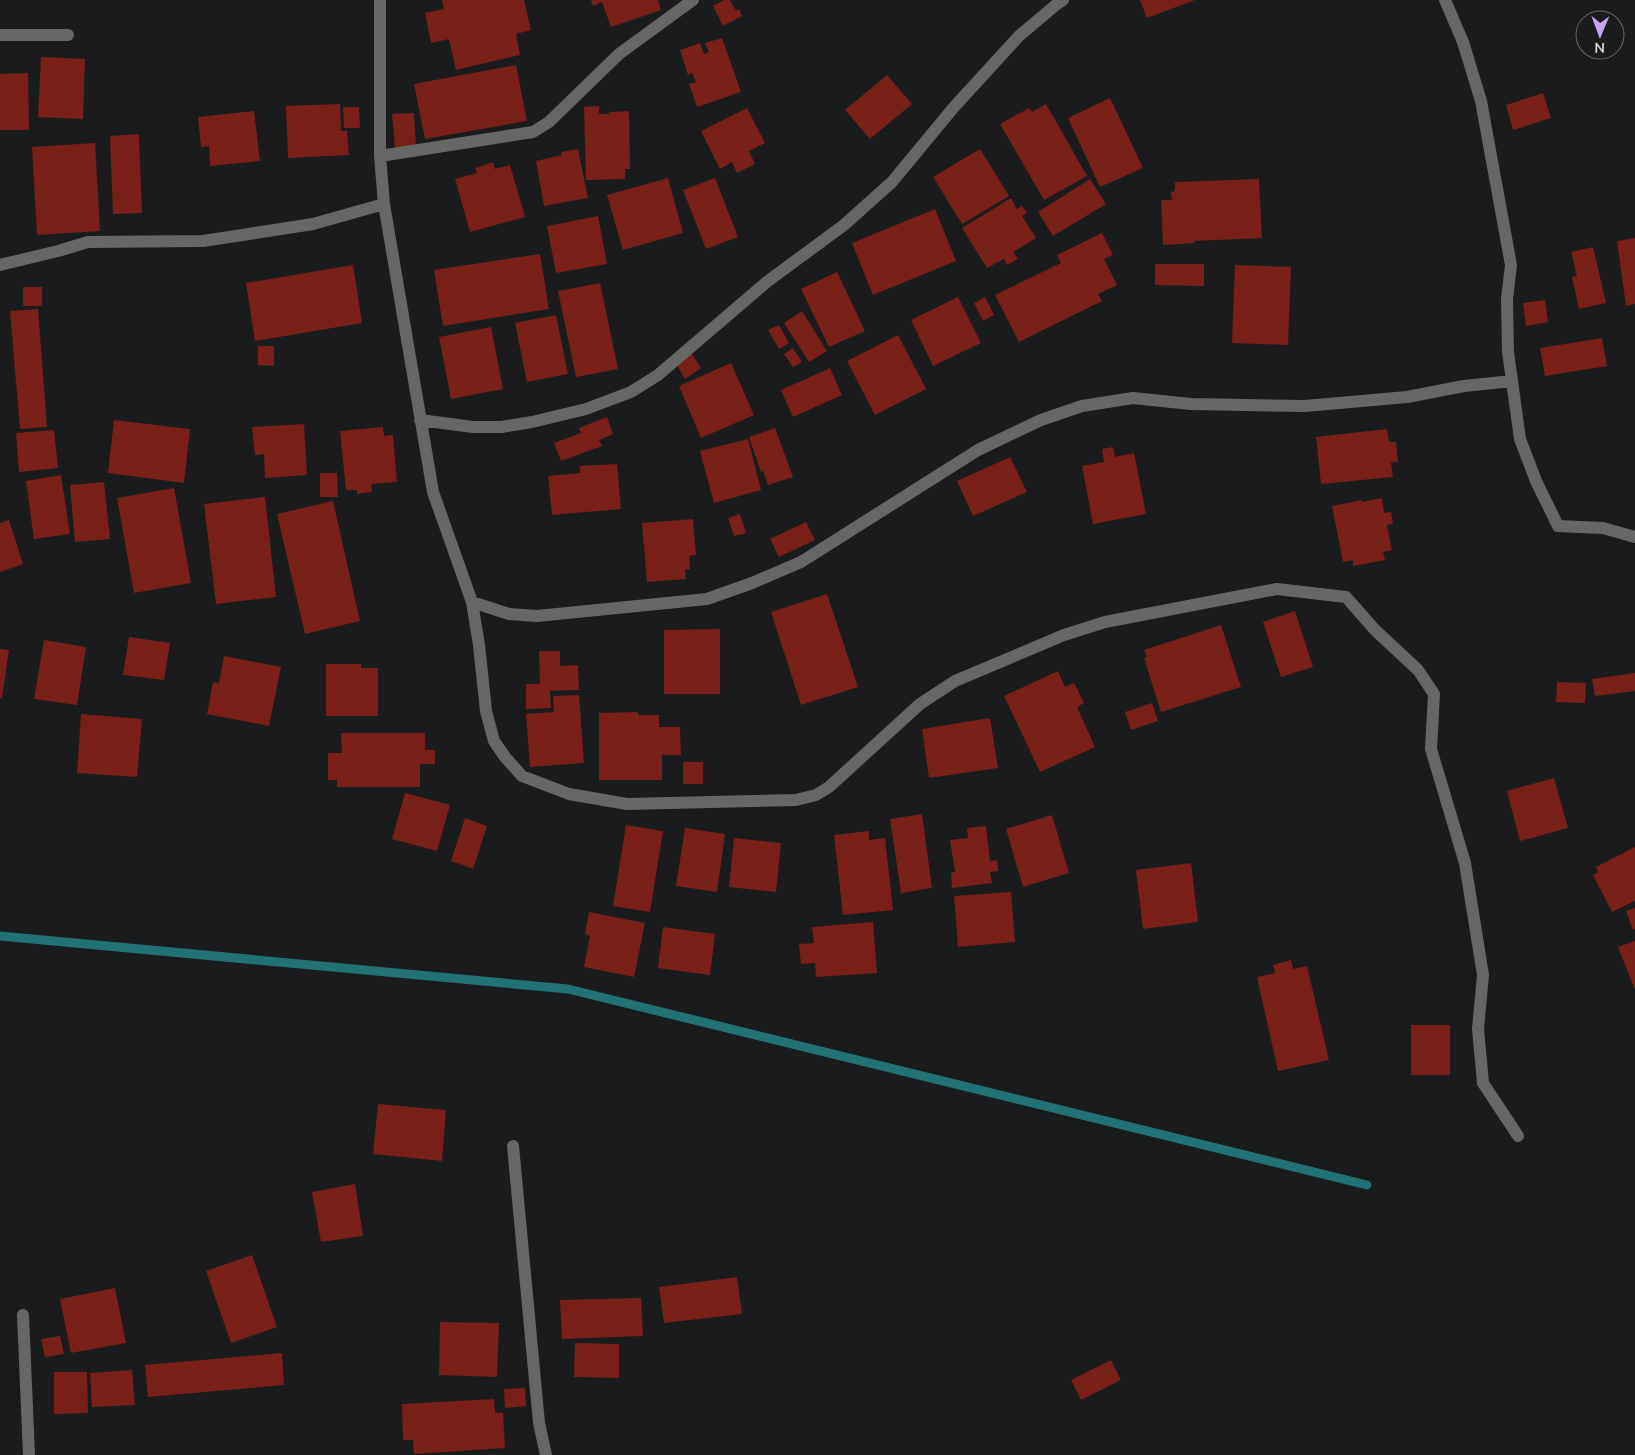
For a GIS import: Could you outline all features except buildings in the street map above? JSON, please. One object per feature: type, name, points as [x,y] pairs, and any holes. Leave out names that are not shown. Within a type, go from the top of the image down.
[{"type":"street","points":[[380,0],[380,156],[384,204],[420,420],[434,492],[472,602],[486,711],[494,741],[522,776],[569,794],[627,804],[796,800],[816,795],[829,787],[920,704],[955,680],[1064,635],[1105,622],[1277,589],[1346,597],[1375,630],[1418,670],[1434,694],[1430,749],[1465,863],[1483,975],[1478,1030],[1483,1083],[1518,1136]]},
{"type":"street","points":[[380,156],[533,132],[549,122],[619,54],[693,0]]},
{"type":"street","points":[[420,420],[473,427],[501,427],[532,422],[586,409],[631,392],[658,375],[768,281],[844,225],[892,182],[954,107],[1019,36],[1063,0]]},
{"type":"street","points":[[1445,0],[1464,42],[1481,101],[1511,264],[1507,299],[1508,352],[1520,439],[1536,481],[1558,526],[1603,528],[1635,537]]},
{"type":"street","points":[[0,34],[68,35]]},
{"type":"street","points":[[0,265],[88,242],[202,241],[313,224],[384,204]]},
{"type":"street","points":[[472,602],[509,614],[537,616],[707,599],[752,584],[801,562],[978,450],[1041,420],[1082,406],[1133,398],[1191,404],[1305,406],[1407,397],[1464,386],[1512,381]]},
{"type":"street","points":[[513,1146],[539,1423],[546,1455]]},
{"type":"street","points":[[23,1315],[29,1455]]},
{"type":"waterway","points":[[0,936],[568,989],[1367,1185]]}]
